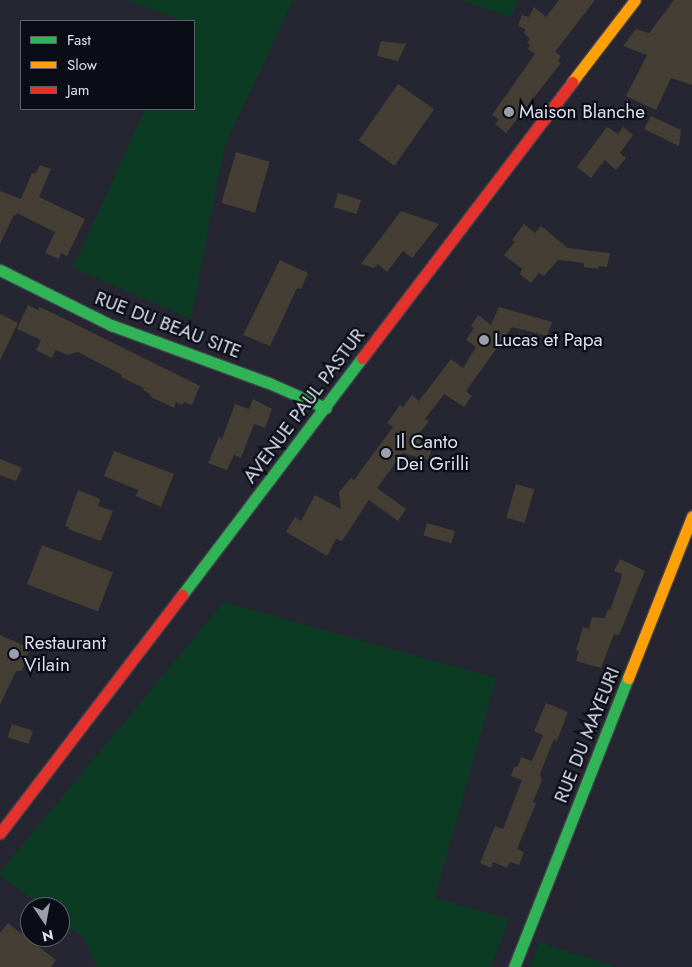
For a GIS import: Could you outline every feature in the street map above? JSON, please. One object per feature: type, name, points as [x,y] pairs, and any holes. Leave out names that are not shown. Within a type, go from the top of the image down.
[{"type":"main road","name":"AVENUE PAUL PASTUR","points":[[0,833],[326,408],[635,0]]},
{"type":"main road","name":"RUE DU BEAU SITE","points":[[0,270],[110,325],[269,383],[326,408]]},
{"type":"main road","name":"RUE DU MAYEURI","points":[[514,967],[692,516]]},
{"type":"green space","points":[[127,0],[293,0],[224,148],[191,319],[73,268],[145,110],[195,110],[195,20],[180,20]]},
{"type":"green space","points":[[460,0],[518,0],[511,17]]},
{"type":"green space","points":[[224,602],[496,678],[435,898],[509,919],[491,967],[97,967],[84,938],[70,928],[70,897],[29,897],[0,875],[0,872]]},
{"type":"green space","points":[[539,942],[616,967],[530,967]]},
{"type":"building","points":[[559,0],[595,0],[555,52],[561,56],[558,61],[561,63],[506,133],[495,124],[499,120],[492,115],[535,54],[528,49],[530,45],[527,43],[530,39],[524,33],[525,29],[518,26],[522,15],[529,17],[534,7],[546,17]]},
{"type":"building","points":[[674,0],[692,0],[692,85],[671,78],[656,110],[626,96],[647,55],[623,46],[636,29],[649,33]]},
{"type":"building","points":[[381,41],[406,44],[398,61],[377,56]]},
{"type":"building","points":[[398,84],[434,109],[394,166],[358,141]]},
{"type":"building","points":[[651,116],[681,130],[679,146],[644,129]]},
{"type":"building","points":[[607,127],[618,134],[623,127],[633,135],[620,153],[626,158],[616,170],[605,160],[591,178],[577,167]]},
{"type":"building","points":[[236,152],[270,162],[255,213],[221,203]]},
{"type":"building","points":[[40,165],[51,169],[39,197],[85,219],[67,256],[61,253],[59,259],[45,253],[55,232],[17,213],[16,216],[14,215],[0,244],[0,191],[21,199],[32,173],[35,174]]},
{"type":"building","points":[[338,193],[361,200],[357,214],[334,207]]},
{"type":"building","points":[[401,211],[439,224],[412,258],[403,251],[387,272],[378,264],[374,268],[361,264]]},
{"type":"building","points":[[524,224],[535,233],[541,226],[568,248],[610,253],[607,267],[599,266],[599,269],[584,267],[584,263],[558,260],[544,276],[539,273],[531,283],[520,274],[522,269],[504,255],[515,242],[512,240]]},
{"type":"building","points":[[280,260],[308,273],[301,289],[297,288],[270,346],[243,335]]},
{"type":"building","points":[[28,305],[38,310],[39,307],[55,314],[200,386],[192,405],[184,402],[182,405],[176,402],[174,408],[151,397],[150,394],[143,390],[144,388],[121,377],[122,375],[78,352],[67,355],[56,350],[52,358],[36,350],[41,340],[17,329]]},
{"type":"building","points":[[499,307],[552,322],[547,336],[512,327],[466,391],[472,396],[464,407],[444,394],[425,419],[429,421],[418,435],[433,446],[428,460],[403,453],[377,488],[406,509],[398,521],[369,500],[342,541],[336,539],[327,556],[286,532],[295,517],[301,521],[315,495],[341,509],[339,492],[351,478],[354,480],[393,427],[387,423],[400,405],[403,407],[412,395],[419,401],[451,359],[463,368],[476,347],[466,340],[474,328],[471,326],[478,315],[491,325]]},
{"type":"building","points":[[0,314],[18,323],[0,360]]},
{"type":"building","points":[[253,399],[272,409],[265,428],[254,424],[241,458],[234,455],[227,470],[208,463],[219,437],[222,439],[235,404],[249,409]]},
{"type":"building","points":[[114,451],[174,474],[161,507],[136,496],[138,490],[104,476]]},
{"type":"building","points":[[0,459],[22,468],[16,481],[0,475]]},
{"type":"building","points":[[516,484],[534,489],[525,523],[506,518]]},
{"type":"building","points":[[78,490],[100,499],[98,506],[113,511],[101,541],[68,529],[69,527],[65,526]]},
{"type":"building","points":[[427,523],[455,531],[451,543],[423,535]]},
{"type":"building","points":[[42,545],[113,572],[98,611],[27,584]]},
{"type":"building","points":[[620,559],[645,571],[619,635],[614,634],[601,668],[576,661],[579,651],[576,650],[583,627],[589,629],[592,617],[605,618],[608,609],[610,610],[622,574],[614,571]]},
{"type":"building","name":"Restaurant Vilain","points":[[0,635],[30,648],[22,671],[16,671],[0,705]]},
{"type":"building","points":[[546,703],[568,712],[557,741],[554,739],[540,774],[542,780],[533,802],[536,803],[517,849],[524,852],[519,865],[510,862],[507,868],[493,862],[491,868],[480,863],[495,826],[503,829],[522,780],[511,776],[514,767],[518,766],[521,757],[532,761],[543,735],[534,731]]},
{"type":"building","points":[[12,724],[33,731],[29,744],[8,737]]},
{"type":"building","points":[[8,923],[20,932],[20,947],[39,947],[56,960],[51,967],[0,967],[0,933]]},
{"type":"traffic: fast","points":[[0,270],[111,325],[269,383],[326,408]]},
{"type":"traffic: fast","points":[[182,595],[362,358]]},
{"type":"traffic: fast","points":[[514,967],[628,678]]},
{"type":"traffic: slow","points":[[572,82],[635,0]]},
{"type":"traffic: slow","points":[[628,678],[692,516]]},
{"type":"traffic: jam","points":[[362,358],[572,82]]},
{"type":"traffic: jam","points":[[0,833],[182,595]]},
{"type":"place","name":"Maison Blanche","points":[[509,112]]},
{"type":"place","name":"Lucas et Papa","points":[[484,340]]},
{"type":"place","name":"Il Canto Dei Grilli","points":[[386,453]]},
{"type":"place","name":"Restaurant Vilain","points":[[14,654]]}]
